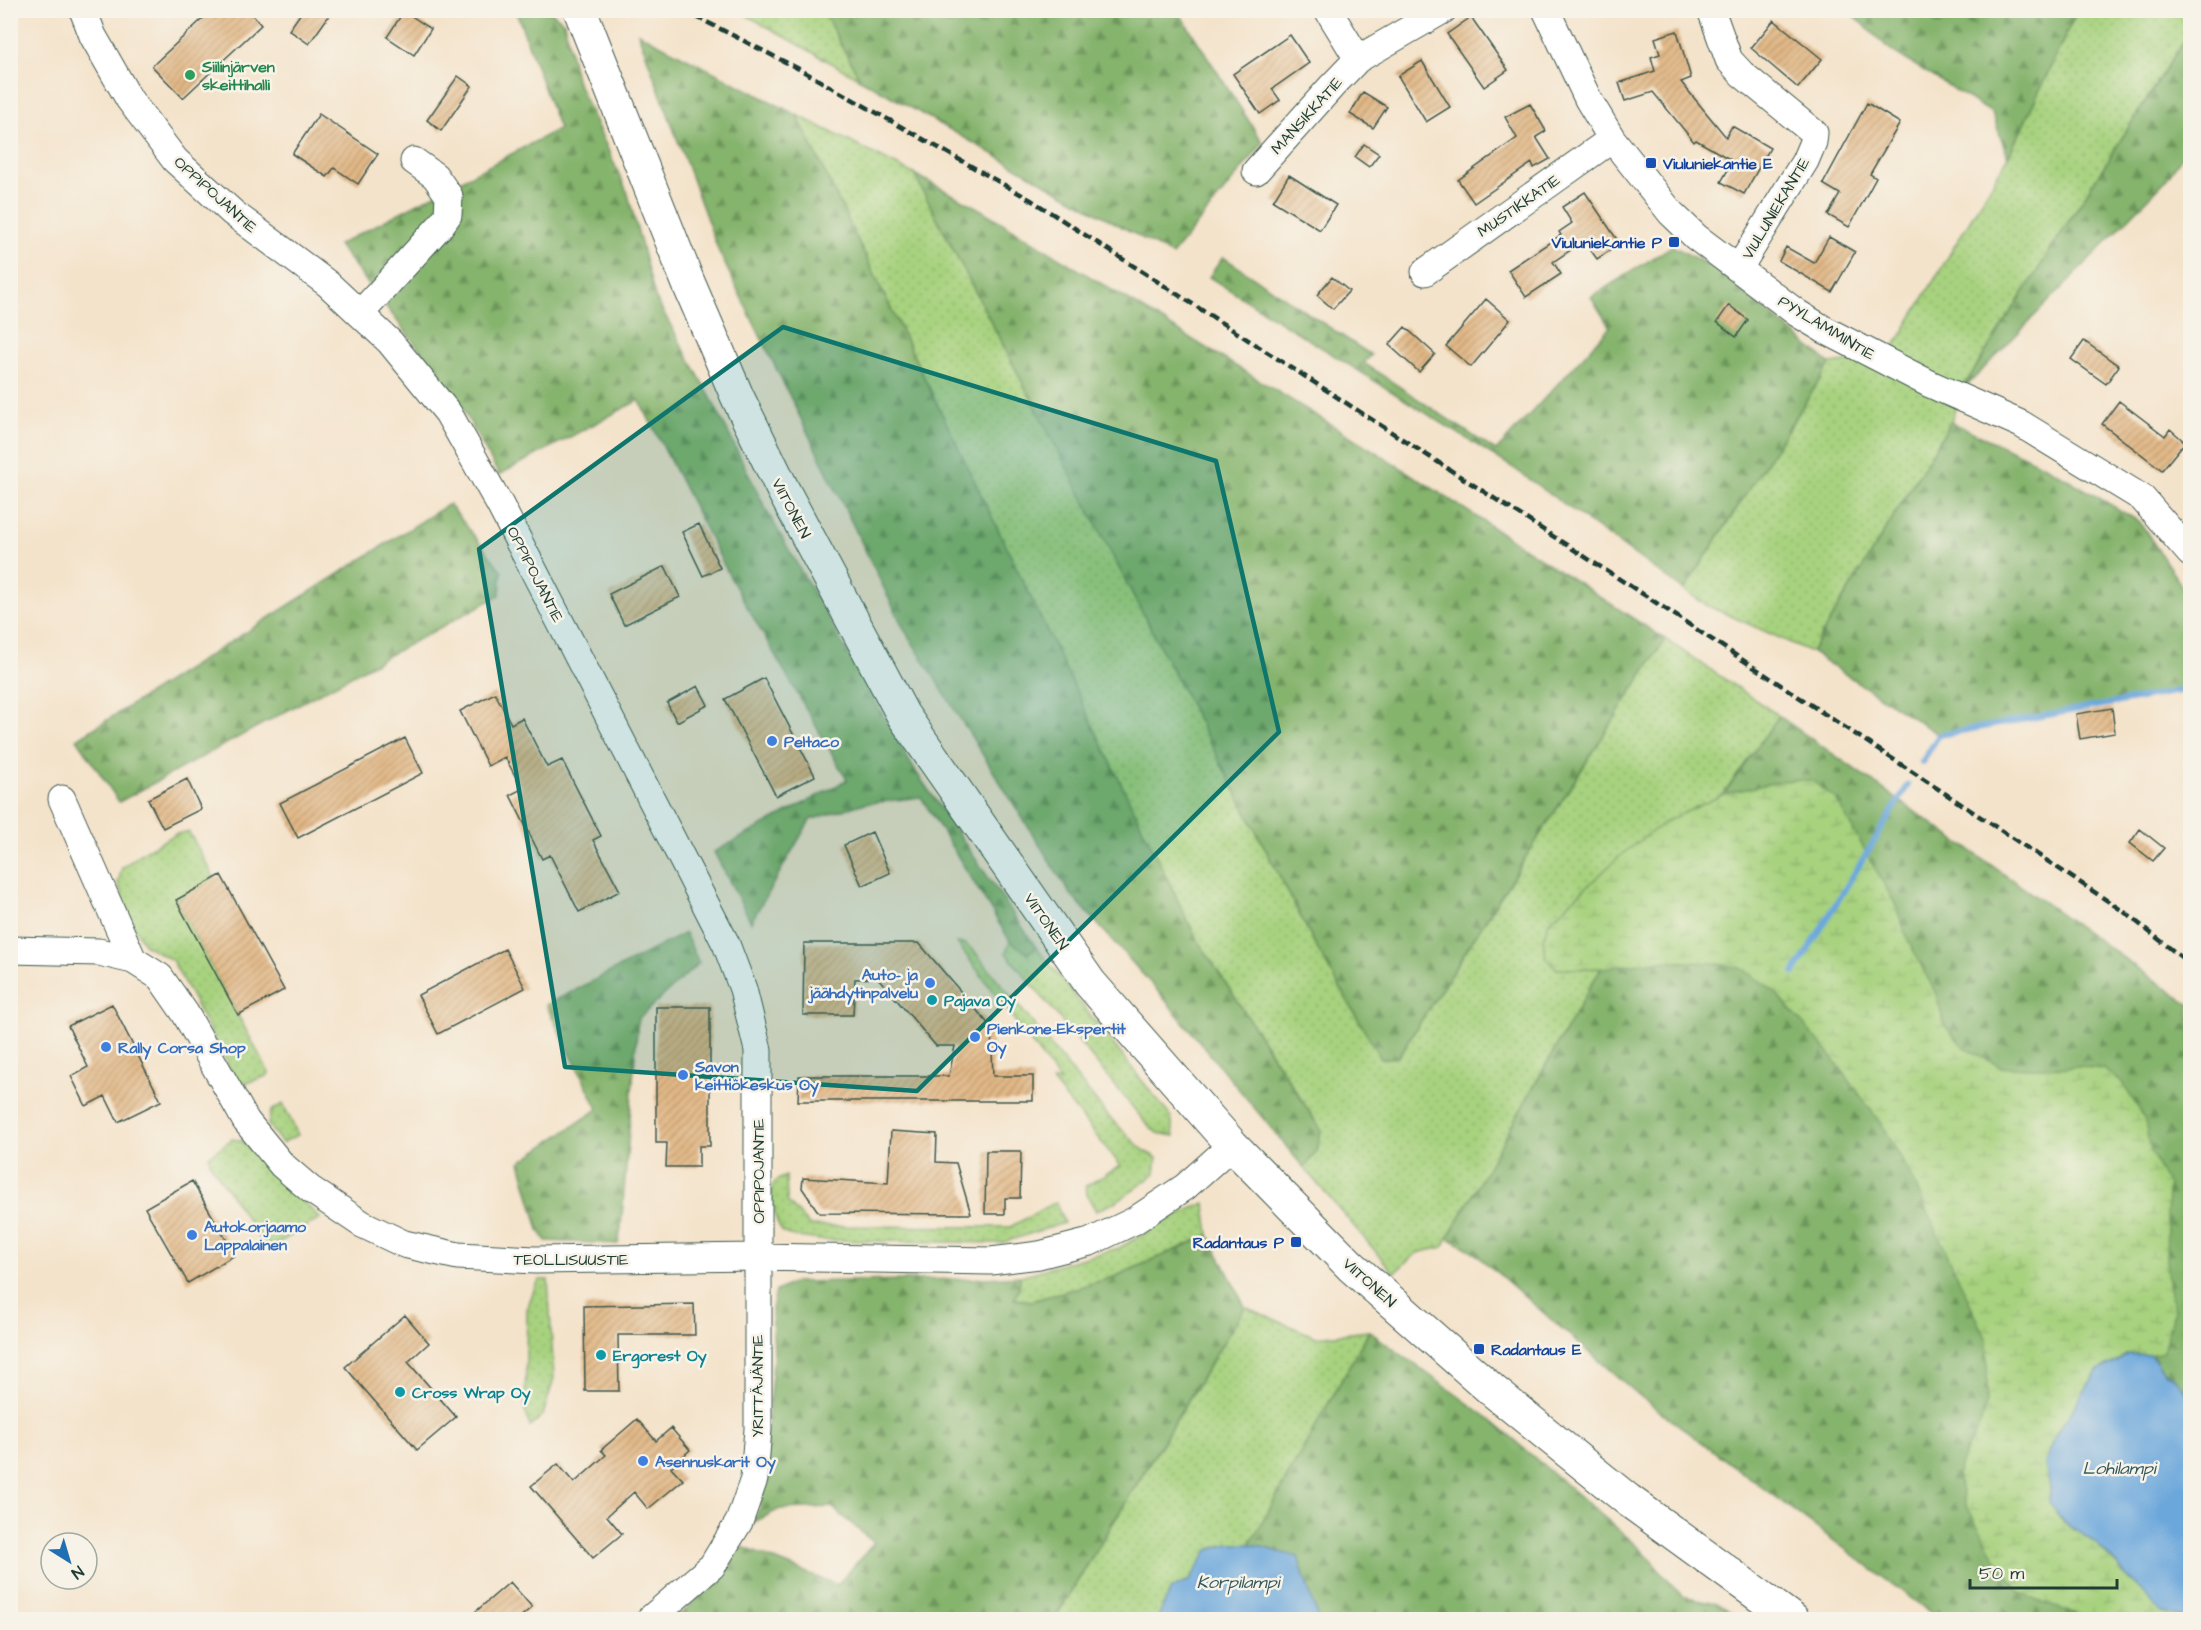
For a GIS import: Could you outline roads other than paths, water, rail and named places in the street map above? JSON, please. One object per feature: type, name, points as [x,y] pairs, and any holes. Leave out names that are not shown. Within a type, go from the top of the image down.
[{"type":"highway","name":"VIITONEN","points":[[581,15],[683,271],[737,396],[783,490],[903,716],[1090,983],[1232,1145],[1351,1266],[1492,1390],[1628,1500],[1793,1620]]},
{"type":"street","name":"OPPIPOJANTIE","points":[[83,10],[93,36],[129,99],[175,160],[233,213],[328,284],[390,342],[448,413],[500,506],[726,944],[743,989],[758,1050],[758,1257]]},
{"type":"street","points":[[1328,10],[1358,59]]},
{"type":"street","name":"MANSIKKATIE","points":[[1256,171],[1358,59],[1443,10]]},
{"type":"street","name":"PYYLAMMINTIE","points":[[1546,10],[1588,99],[1612,139],[1671,213],[1696,237],[1797,313],[1825,330],[1930,384],[2021,423],[2142,498],[2190,553]]},
{"type":"street","name":"VIULUNIEKANTIE","points":[[1711,10],[1729,60],[1742,74],[1814,132],[1813,142],[1805,161],[1739,268]]},
{"type":"street","name":"MUSTIKKATIE","points":[[1425,272],[1612,139]]},
{"type":"street","points":[[360,314],[448,215],[449,196],[435,176],[414,161]]},
{"type":"street","points":[[62,799],[133,960]]},
{"type":"street","name":"TEOLLISUUSTIE","points":[[10,950],[99,952],[133,960],[160,977],[185,1013],[246,1121],[273,1156],[310,1189],[362,1224],[404,1244],[458,1256],[535,1260],[758,1257],[992,1261],[1039,1255],[1090,1242],[1134,1221],[1185,1187],[1232,1145]]},
{"type":"street","name":"YRITTÄJÄNTIE","points":[[650,1620],[711,1566],[739,1522],[754,1479],[758,1430],[758,1257]]},
{"type":"water","name":"Lohilampi","points":[[2128,1354],[2151,1355],[2164,1372],[2177,1379],[2190,1397],[2189,1618],[2162,1614],[2097,1544],[2064,1523],[2050,1503],[2050,1486],[2045,1465],[2056,1434],[2097,1372]]},
{"type":"water","name":"Korpilampi","points":[[1229,1544],[1250,1544],[1298,1557],[1318,1619],[1157,1619],[1171,1589],[1190,1580],[1208,1550]]},
{"type":"waterway","points":[[1922,762],[1939,735],[2190,689]]},
{"type":"waterway","points":[[1794,973],[1908,785]]},
{"type":"railway","points":[[683,10],[799,69],[1031,200],[1652,600],[2123,911],[2190,964]]},
{"type":"place","name":"Siilinjärven skeittihalli","points":[[190,75]]},
{"type":"place","name":"Viuluniekantie E","points":[[1651,163]]},
{"type":"place","name":"Viuluniekantie P","points":[[1674,242]]},
{"type":"place","name":"Peltaco","points":[[772,741]]},
{"type":"place","name":"Auto- ja jäähdytinpalvelu","points":[[930,983]]},
{"type":"place","name":"Pajava Oy","points":[[932,1000]]},
{"type":"place","name":"Pienkone-Ekspertit Oy","points":[[975,1037]]},
{"type":"place","name":"Rally Corsa Shop","points":[[106,1047]]},
{"type":"place","name":"Savon keittiökeskus Oy","points":[[683,1075]]},
{"type":"place","name":"Autokorjaamo Lappalainen","points":[[192,1235]]},
{"type":"place","name":"Radantaus P","points":[[1296,1242]]},
{"type":"place","name":"Radantaus E","points":[[1479,1349]]},
{"type":"place","name":"Ergorest Oy","points":[[601,1355]]},
{"type":"place","name":"Cross Wrap Oy","points":[[400,1392]]},
{"type":"place","name":"Asennuskarit Oy","points":[[643,1461]]}]
